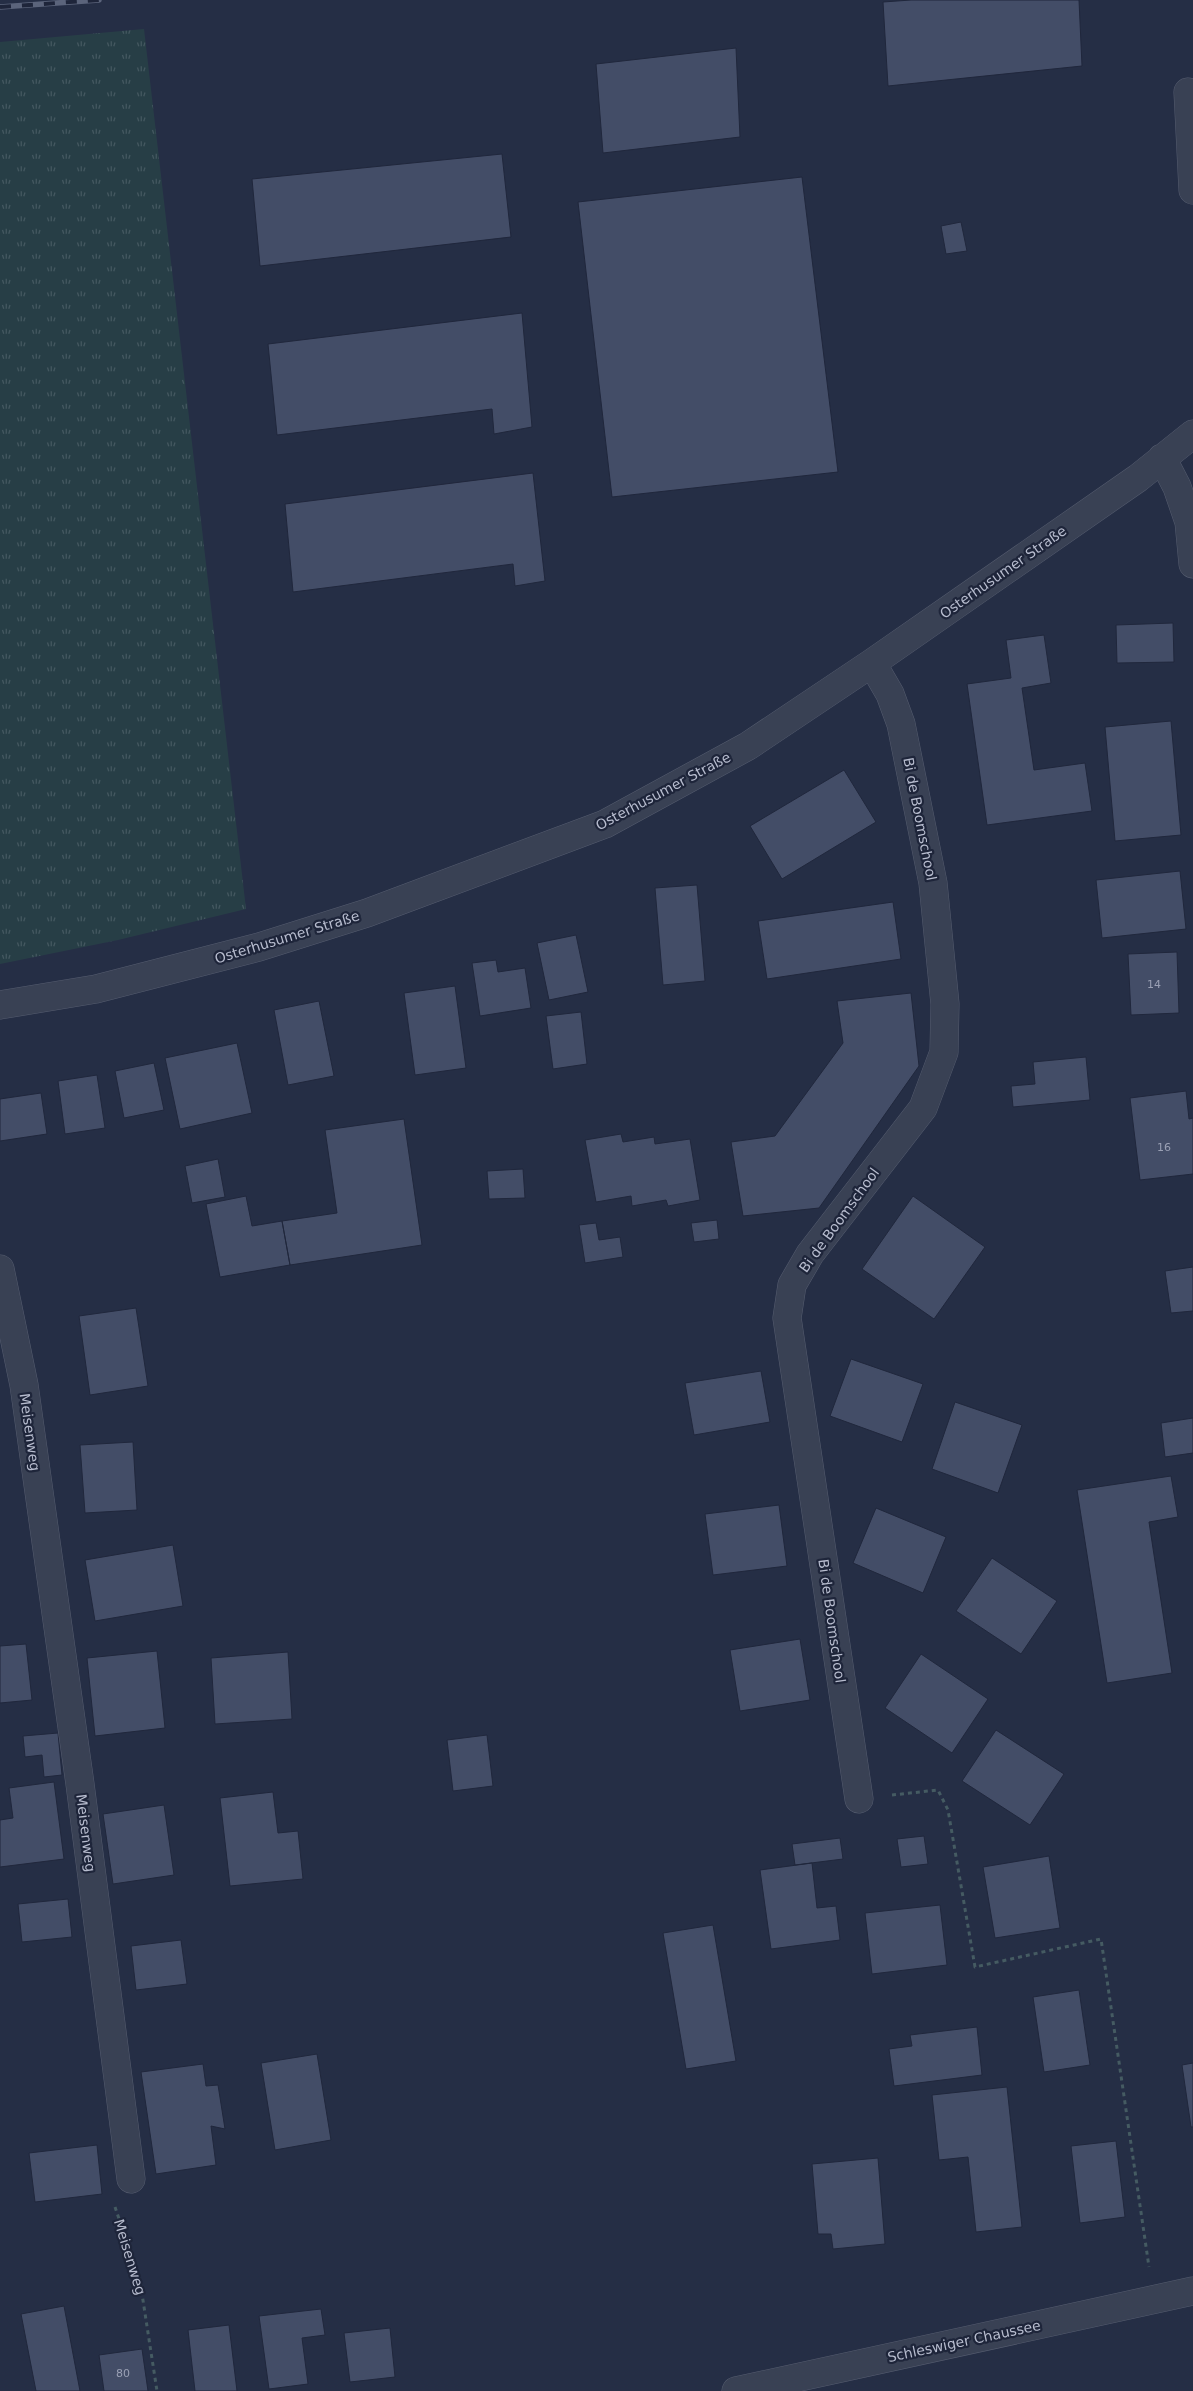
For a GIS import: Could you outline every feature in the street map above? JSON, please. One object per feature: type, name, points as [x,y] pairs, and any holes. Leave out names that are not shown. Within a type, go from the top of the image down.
[{"type":"street","points":[[1188,92],[1193,190]]},
{"type":"street","name":"Osterhusumer Straße","points":[[0,1005],[96,990],[259,947],[367,913],[605,824],[748,746],[872,663],[1138,478],[1193,434]]},
{"type":"street","points":[[1162,458],[1177,487],[1189,522],[1193,564]]},
{"type":"street","name":"Bi de Boomschool","points":[[859,1799],[787,1318],[792,1286],[810,1254],[923,1108],[944,1052],[945,1004],[933,883],[901,724],[890,694],[872,663]]},
{"type":"street","name":"Meisenweg","points":[[0,1269],[24,1385],[80,1784],[131,2179]]},
{"type":"street","name":"Schleswiger Chaussee","points":[[736,2391],[1193,2291]]},
{"type":"path","points":[[859,1799],[938,1790],[948,1810],[975,1967],[1101,1939],[1154,2300]]},
{"type":"path","name":"Meisenweg","points":[[131,2179],[113,2203],[140,2281],[157,2391]]},
{"type":"green space","points":[[144,29],[246,909],[118,940],[0,964],[0,42]]},
{"type":"building","points":[[911,0],[1079,0],[1082,66],[888,86],[883,2]]},
{"type":"building","points":[[736,48],[740,137],[603,153],[596,64]]},
{"type":"building","points":[[502,154],[511,237],[260,266],[252,179]]},
{"type":"building","points":[[802,177],[838,472],[612,497],[578,202]]},
{"type":"building","points":[[961,222],[967,251],[946,254],[941,226]]},
{"type":"building","points":[[522,313],[532,427],[494,434],[492,409],[277,435],[268,344]]},
{"type":"building","points":[[533,473],[545,581],[515,586],[513,564],[293,592],[285,504]]},
{"type":"building","points":[[1173,623],[1174,662],[1117,663],[1116,625]]},
{"type":"building","points":[[1044,635],[1051,683],[1022,688],[1034,770],[1085,763],[1092,811],[987,825],[967,684],[1011,678],[1006,640]]},
{"type":"building","points":[[1171,721],[1181,835],[1115,841],[1105,727]]},
{"type":"building","points":[[844,770],[876,822],[782,879],[750,826]]},
{"type":"building","points":[[1180,871],[1186,929],[1102,938],[1096,880]]},
{"type":"building","points":[[697,885],[705,981],[663,985],[655,888]]},
{"type":"building","points":[[893,902],[901,959],[767,979],[758,921]]},
{"type":"building","points":[[576,935],[588,992],[549,1000],[537,943]]},
{"type":"building","points":[[1177,952],[1179,1013],[1131,1015],[1128,954]]},
{"type":"building","points":[[496,960],[498,972],[525,968],[531,1008],[480,1016],[472,963]]},
{"type":"building","points":[[455,986],[466,1068],[415,1075],[404,993]]},
{"type":"building","points":[[911,993],[919,1066],[819,1208],[743,1216],[731,1142],[775,1136],[843,1043],[837,1001]]},
{"type":"building","points":[[319,1001],[334,1076],[288,1085],[274,1010]]},
{"type":"building","points":[[581,1012],[587,1064],[553,1069],[546,1016]]},
{"type":"building","points":[[237,1043],[252,1113],[180,1129],[165,1058]]},
{"type":"building","points":[[1086,1057],[1090,1100],[1013,1107],[1011,1086],[1035,1084],[1033,1062]]},
{"type":"building","points":[[154,1063],[164,1110],[124,1118],[115,1071]]},
{"type":"building","points":[[97,1075],[105,1128],[65,1134],[58,1081]]},
{"type":"building","points":[[1186,1091],[1189,1119],[1193,1118],[1193,1174],[1140,1180],[1130,1098]]},
{"type":"building","points":[[41,1093],[47,1134],[0,1141],[0,1099]]},
{"type":"building","points":[[404,1119],[422,1245],[290,1265],[282,1221],[337,1213],[325,1130]]},
{"type":"building","points":[[621,1134],[623,1142],[654,1137],[655,1144],[690,1139],[700,1200],[668,1206],[666,1200],[632,1206],[631,1196],[596,1202],[585,1140]]},
{"type":"building","points":[[218,1159],[225,1197],[192,1203],[185,1166]]},
{"type":"building","points":[[523,1169],[525,1198],[489,1199],[487,1171]]},
{"type":"building","points":[[246,1196],[252,1226],[282,1221],[290,1265],[220,1277],[206,1204]]},
{"type":"building","points":[[913,1196],[985,1247],[934,1319],[862,1269]]},
{"type":"building","points":[[717,1220],[719,1239],[694,1242],[691,1223]]},
{"type":"building","points":[[596,1223],[599,1240],[620,1237],[623,1257],[585,1263],[579,1225]]},
{"type":"building","points":[[1193,1267],[1193,1311],[1171,1313],[1165,1271]]},
{"type":"building","points":[[136,1308],[148,1386],[90,1395],[79,1316]]},
{"type":"building","points":[[851,1359],[923,1384],[902,1442],[830,1416]]},
{"type":"building","points":[[761,1371],[770,1422],[694,1435],[685,1383]]},
{"type":"building","points":[[955,1402],[1022,1425],[998,1493],[932,1469]]},
{"type":"building","points":[[1193,1418],[1193,1453],[1165,1457],[1161,1423]]},
{"type":"building","points":[[133,1442],[137,1510],[85,1513],[80,1445]]},
{"type":"building","points":[[1171,1476],[1178,1517],[1149,1522],[1172,1673],[1107,1683],[1077,1490]]},
{"type":"building","points":[[779,1505],[787,1566],[713,1575],[705,1514]]},
{"type":"building","points":[[876,1508],[946,1537],[923,1593],[853,1563]]},
{"type":"building","points":[[173,1545],[183,1606],[95,1621],[85,1560]]},
{"type":"building","points":[[992,1558],[1057,1601],[1021,1654],[956,1611]]},
{"type":"building","points":[[800,1639],[810,1700],[740,1711],[730,1650]]},
{"type":"building","points":[[26,1644],[32,1700],[0,1703],[0,1646]]},
{"type":"building","points":[[157,1651],[165,1728],[95,1736],[87,1658]]},
{"type":"building","points":[[288,1652],[292,1719],[215,1724],[211,1658]]},
{"type":"building","points":[[921,1654],[988,1699],[952,1753],[885,1708]]},
{"type":"building","points":[[996,1730],[1064,1774],[1030,1825],[962,1781]]},
{"type":"building","points":[[58,1733],[62,1775],[44,1777],[42,1755],[25,1757],[23,1736]]},
{"type":"building","points":[[487,1735],[493,1786],[453,1791],[447,1740]]},
{"type":"building","points":[[54,1782],[64,1859],[0,1867],[0,1820],[13,1818],[9,1788]]},
{"type":"building","points":[[273,1792],[278,1833],[298,1831],[303,1879],[230,1886],[220,1798]]},
{"type":"building","points":[[164,1805],[174,1875],[113,1884],[103,1814]]},
{"type":"building","points":[[924,1836],[928,1864],[901,1867],[897,1839]]},
{"type":"building","points":[[840,1838],[843,1859],[795,1865],[792,1844]]},
{"type":"building","points":[[1049,1856],[1060,1928],[995,1938],[983,1867]]},
{"type":"building","points":[[812,1863],[817,1908],[836,1906],[840,1940],[771,1949],[760,1870]]},
{"type":"building","points":[[68,1899],[72,1937],[22,1942],[18,1904]]},
{"type":"building","points":[[940,1905],[947,1965],[872,1974],[865,1913]]},
{"type":"building","points":[[713,1925],[736,2061],[686,2069],[663,1933]]},
{"type":"building","points":[[181,1940],[187,1984],[136,1990],[131,1946]]},
{"type":"building","points":[[1079,1990],[1090,2065],[1044,2072],[1033,1997]]},
{"type":"building","points":[[977,2027],[982,2075],[894,2086],[889,2049],[912,2046],[910,2035]]},
{"type":"building","points":[[317,2054],[331,2140],[275,2150],[261,2063]]},
{"type":"building","points":[[1193,2063],[1193,2127],[1191,2127],[1182,2065]]},
{"type":"building","points":[[203,2064],[206,2086],[218,2085],[225,2129],[211,2126],[216,2165],[156,2174],[141,2072]]},
{"type":"building","points":[[1007,2087],[1022,2227],[976,2232],[968,2157],[939,2160],[932,2095]]},
{"type":"building","points":[[1116,2141],[1125,2217],[1080,2223],[1071,2146]]},
{"type":"building","points":[[97,2145],[102,2194],[35,2202],[29,2153]]},
{"type":"building","points":[[878,2158],[885,2244],[833,2249],[831,2234],[818,2234],[812,2164]]},
{"type":"building","points":[[64,2306],[80,2391],[36,2391],[21,2314]]},
{"type":"building","points":[[321,2309],[325,2335],[302,2338],[308,2384],[269,2389],[259,2316]]},
{"type":"building","points":[[229,2325],[237,2391],[195,2391],[188,2330]]},
{"type":"building","points":[[390,2328],[395,2377],[350,2382],[344,2333]]},
{"type":"building","points":[[142,2349],[148,2391],[104,2391],[99,2355]]},
{"type":"railway","points":[[0,7],[99,0]]}]
